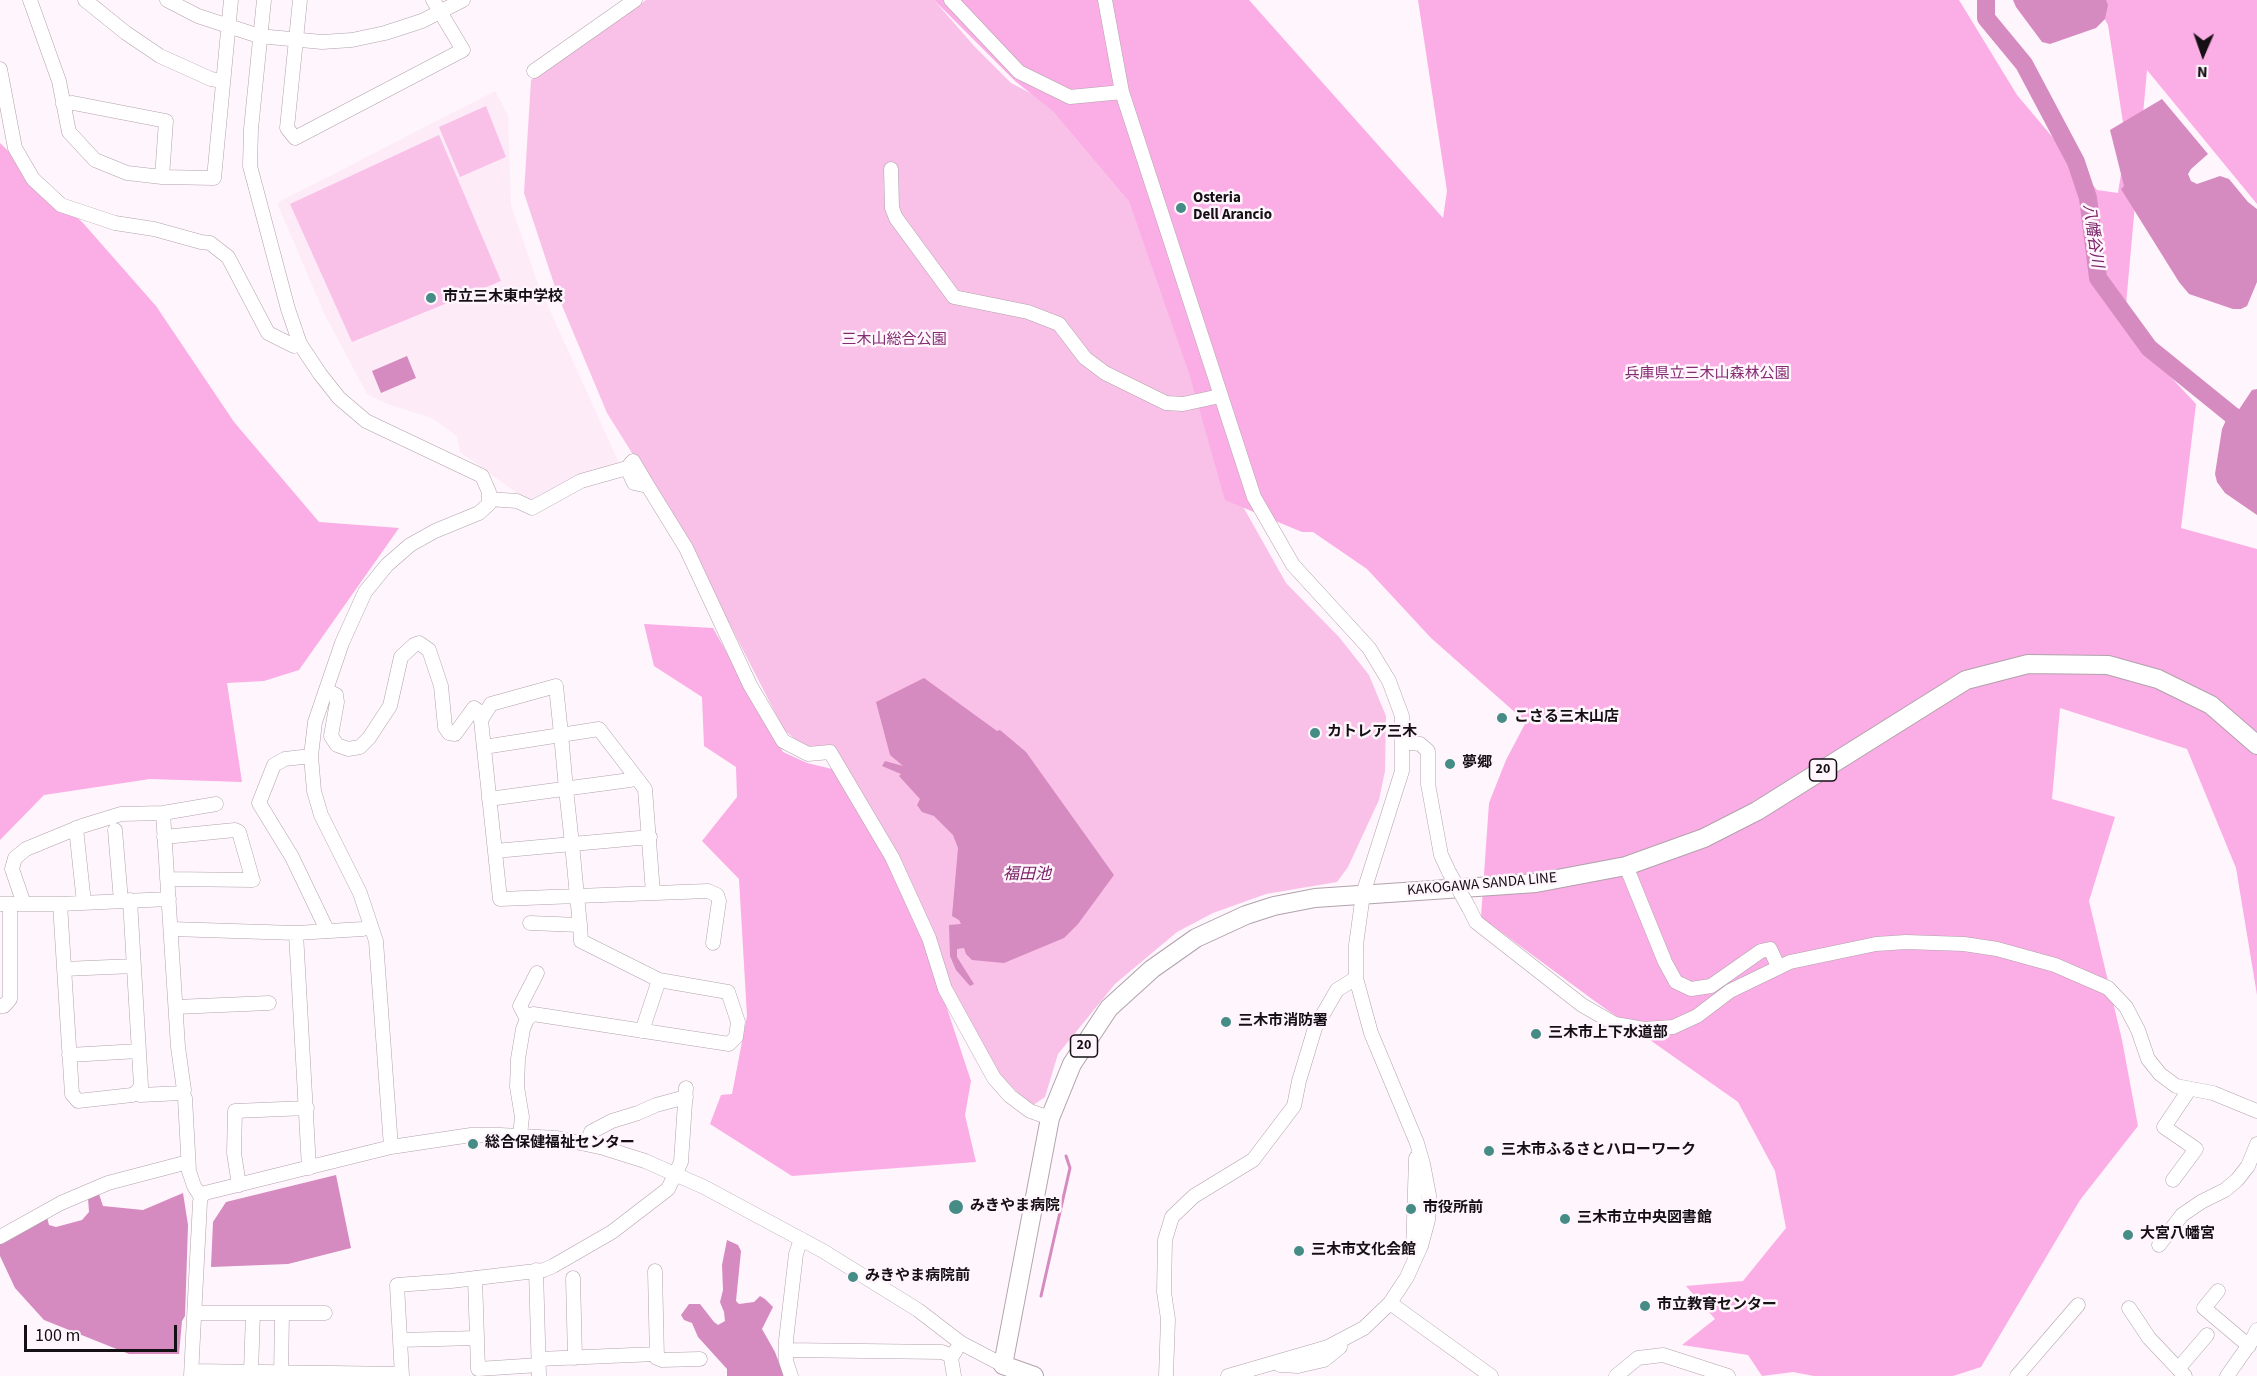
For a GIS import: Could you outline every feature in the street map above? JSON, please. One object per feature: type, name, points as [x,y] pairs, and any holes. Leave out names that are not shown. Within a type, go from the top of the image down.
[{"type":"main road","name":"KAKOGAWA SANDA LINE","points":[[1003,1365],[1050,1119],[1072,1064],[1109,1008],[1152,969],[1196,938],[1246,915],[1274,906],[1316,898],[1536,883],[1626,866],[1704,838],[1757,811],[1966,680],[2028,664],[2108,665],[2158,679],[2211,705],[2257,745]]},
{"type":"main road","points":[[1003,1365],[1034,1376]]},
{"type":"street","points":[[30,0],[58,81],[69,132],[95,160],[127,172],[162,177],[214,178],[231,0]]},
{"type":"street","points":[[85,0],[126,33],[160,56],[211,79],[223,81]]},
{"type":"street","points":[[167,0],[198,16],[259,36],[322,42],[352,40],[385,33],[423,21],[463,0]]},
{"type":"street","points":[[264,0],[251,129],[250,166],[288,309],[300,344],[339,398],[366,421],[482,476],[489,492],[489,504],[479,513],[435,531],[410,545],[387,565],[365,592],[342,643],[315,722],[311,756],[314,790],[321,815],[360,893],[376,941],[391,1147]]},
{"type":"street","points":[[300,0],[287,128],[295,138],[463,50],[433,0]]},
{"type":"street","points":[[534,71],[635,0]]},
{"type":"street","points":[[951,0],[1019,72],[1070,97],[1122,92]]},
{"type":"street","points":[[1105,0],[1122,92],[1254,496],[1293,565],[1369,648],[1389,681],[1402,716],[1402,771],[1363,894],[1356,945],[1356,978],[1371,1033],[1417,1143],[1427,1181],[1428,1220],[1412,1267],[1390,1303],[1364,1328],[1328,1347],[1228,1376]]},
{"type":"street","points":[[0,69],[15,148],[33,179],[40,186],[61,205],[104,219],[210,243],[228,257],[268,333],[294,346],[300,344]]},
{"type":"street","points":[[63,104],[73,103],[166,121],[162,177]]},
{"type":"street","points":[[891,169],[892,208],[896,218],[954,297],[1028,312],[1059,324],[1085,358],[1105,373],[1166,403],[1183,404],[1220,396]]},
{"type":"street","points":[[489,499],[517,501],[532,508],[581,481],[627,468],[633,461],[686,548],[750,685],[783,741],[808,754],[830,752],[892,857],[929,938],[945,989],[994,1078],[1010,1096],[1030,1111],[1050,1119]]},
{"type":"street","points":[[326,690],[336,695],[338,702],[331,736],[337,745],[348,749],[360,747],[369,738],[390,706],[401,657],[419,643],[429,650],[441,686],[445,728],[449,733],[455,734],[474,708],[483,714]]},
{"type":"street","points":[[520,1135],[522,1117],[517,1087],[518,1059],[527,1019],[533,1014],[729,1044],[736,1036],[738,1022],[728,992],[659,980],[581,941],[580,925],[577,896],[572,844],[566,789],[556,686],[491,704],[480,720],[500,899],[577,896],[653,893],[708,891],[717,895],[719,901],[713,943]]},
{"type":"street","points":[[484,747],[599,729],[645,789],[653,893]]},
{"type":"street","points":[[1403,742],[1420,744],[1428,751],[1428,784],[1441,855],[1476,922],[1582,1005],[1615,1024],[1644,1029],[1673,1027],[1696,1016],[1730,991],[1778,966],[1876,944],[1906,942],[1964,944],[1997,948],[2055,965],[2108,988],[2126,1007],[2138,1030],[2148,1059],[2160,1074],[2176,1086],[2213,1093],[2235,1100],[2257,1111]]},
{"type":"street","points":[[311,756],[285,759],[274,765],[259,803],[292,857],[327,930]]},
{"type":"street","points":[[489,799],[630,780],[635,776]]},
{"type":"street","points":[[0,1006],[4,1006],[10,999],[12,868],[15,858],[26,849],[76,828],[121,814],[163,813],[216,804]]},
{"type":"street","points":[[163,813],[188,1162],[194,1186],[201,1197],[191,1373],[251,1371],[281,1374],[402,1375],[398,1285],[475,1278],[553,1266],[612,1232],[668,1189],[681,1162],[686,1093],[591,1131],[587,1144]]},
{"type":"street","points":[[76,828],[84,903]]},
{"type":"street","points":[[60,904],[72,1094],[78,1101],[132,1095],[141,1086],[134,966],[115,830]]},
{"type":"street","points":[[164,837],[235,830],[239,832],[252,880],[167,879]]},
{"type":"street","points":[[495,851],[650,837]]},
{"type":"street","points":[[1626,866],[1665,962],[1676,982],[1691,989],[1711,986],[1761,951],[1770,949],[1778,966]]},
{"type":"street","points":[[11,904],[169,899]]},
{"type":"street","points":[[530,923],[580,925]]},
{"type":"street","points":[[171,928],[296,933],[363,929],[371,926]]},
{"type":"street","points":[[296,933],[309,1168]]},
{"type":"street","points":[[64,969],[134,966]]},
{"type":"street","points":[[527,1019],[520,1006],[537,973]]},
{"type":"street","points":[[1166,1376],[1168,1319],[1164,1292],[1165,1240],[1172,1217],[1194,1196],[1253,1160],[1294,1106],[1305,1060],[1320,1019],[1337,990],[1356,978]]},
{"type":"street","points":[[642,1031],[659,980]]},
{"type":"street","points":[[176,1007],[269,1003]]},
{"type":"street","points":[[69,1055],[139,1051]]},
{"type":"street","points":[[2173,1180],[2196,1149],[2164,1127],[2190,1090]]},
{"type":"street","points":[[137,1092],[140,1095],[182,1093]]},
{"type":"street","points":[[239,1185],[234,1153],[234,1111],[307,1108]]},
{"type":"street","points":[[201,1197],[205,1193],[391,1147],[471,1136],[520,1135],[557,1138],[587,1144],[645,1161],[675,1174],[801,1239],[918,1310],[960,1343],[1003,1365]]},
{"type":"street","points":[[2159,1245],[2182,1215],[2225,1190],[2237,1180],[2248,1166],[2257,1144]]},
{"type":"street","points":[[0,1238],[61,1203],[108,1184],[188,1162]]},
{"type":"street","points":[[791,1376],[786,1361],[786,1350],[796,1254],[801,1239]]},
{"type":"street","points":[[536,1270],[539,1367]]},
{"type":"street","points":[[655,1271],[656,1354],[662,1360],[700,1359]]},
{"type":"street","points":[[475,1278],[478,1369],[539,1367],[575,1358],[656,1354]]},
{"type":"street","points":[[573,1278],[575,1358]]},
{"type":"street","points":[[2218,1291],[2204,1308],[2249,1346]]},
{"type":"street","points":[[1390,1303],[1491,1376]]},
{"type":"street","points":[[2020,1374],[2079,1305]]},
{"type":"street","points":[[2129,1308],[2149,1338],[2181,1372],[2207,1335]]},
{"type":"street","points":[[196,1313],[324,1313]]},
{"type":"street","points":[[251,1371],[253,1313]]},
{"type":"street","points":[[281,1374],[282,1313]]},
{"type":"street","points":[[2227,1376],[2249,1346],[2257,1330]]},
{"type":"street","points":[[400,1340],[477,1338]]},
{"type":"street","points":[[954,1376],[952,1356],[960,1343]]},
{"type":"street","points":[[786,1350],[942,1352],[952,1356]]},
{"type":"street","points":[[1616,1376],[1638,1358],[1663,1354],[1728,1376]]},
{"type":"shaded area","name":"市立三木東中学校","points":[[495,91],[508,115],[511,205],[538,284],[619,463],[528,501],[460,452],[457,436],[432,418],[387,404],[367,394],[324,313],[277,203]]},
{"type":"green space","name":"三木山総合公園","points":[[646,0],[934,0],[975,47],[1011,83],[1061,109],[1097,111],[1241,503],[1286,583],[1339,637],[1369,675],[1386,716],[1385,771],[1379,800],[1348,867],[1337,882],[1266,894],[1213,913],[1177,932],[1115,984],[1058,1054],[1045,1097],[1032,1106],[997,1073],[945,974],[834,748],[807,749],[784,730],[687,541],[607,413],[558,296],[524,193],[531,80]]},
{"type":"green space","name":"兵庫県立三木山森林公園","points":[[934,0],[1249,0],[1443,218],[1447,191],[1418,0],[1959,0],[2017,95],[2097,190],[2118,193],[2126,142],[2108,25],[2094,0],[2257,0],[2257,204],[2147,70],[2124,327],[2196,404],[2181,528],[2257,549],[2257,995],[2236,868],[2187,749],[2060,708],[2052,799],[2115,817],[2089,901],[2122,1040],[2138,1126],[2080,1200],[1981,1367],[1953,1376],[1814,1376],[1793,1372],[1762,1376],[1748,1355],[1682,1345],[1715,1319],[1686,1286],[1743,1281],[1786,1228],[1775,1171],[1738,1102],[1596,1002],[1481,917],[1489,803],[1506,760],[1526,722],[1431,638],[1367,569],[1313,532],[1302,532],[1225,500],[1189,373],[1129,201],[1053,111],[1015,81]]},
{"type":"green space","points":[[486,106],[506,157],[460,177],[439,127]]},
{"type":"green space","points":[[439,135],[501,281],[352,342],[290,204]]},
{"type":"green space","points":[[0,143],[83,223],[156,306],[234,422],[319,522],[399,528],[299,670],[264,681],[227,683],[242,782],[150,779],[44,795],[0,840]]},
{"type":"green space","points":[[644,624],[713,628],[783,752],[807,763],[832,769],[886,859],[930,957],[971,1081],[965,1115],[976,1162],[792,1176],[710,1124],[721,1095],[732,1094],[747,1016],[739,879],[702,841],[737,797],[736,767],[704,746],[702,697],[654,666]]},
{"type":"water","points":[[2013,0],[2106,0],[2108,5],[2105,19],[2096,28],[2050,44],[2042,42]]},
{"type":"water","points":[[2162,99],[2208,154],[2191,169],[2188,174],[2191,181],[2197,184],[2220,176],[2229,179],[2248,202],[2257,209],[2257,282],[2247,306],[2241,309],[2233,309],[2189,294],[2179,282],[2121,189],[2124,186],[2110,130]]},
{"type":"water","points":[[407,356],[416,378],[381,393],[372,371]]},
{"type":"water","points":[[2257,389],[2257,515],[2225,493],[2217,482],[2215,474],[2222,429],[2227,418],[2236,414],[2252,390]]},
{"type":"water","name":"福田池","points":[[924,678],[997,731],[1000,730],[1026,752],[1114,875],[1078,924],[1064,938],[1004,963],[972,960],[964,948],[957,949],[957,957],[974,984],[970,986],[956,970],[950,956],[949,925],[961,924],[952,916],[958,848],[953,835],[934,816],[922,812],[917,805],[920,799],[899,776],[901,774],[882,766],[885,761],[903,766],[890,755],[876,702]]},
{"type":"water","points":[[336,1175],[351,1248],[288,1264],[211,1267],[213,1222],[226,1202]]},
{"type":"water","points":[[183,1193],[188,1225],[185,1316],[182,1321],[179,1354],[129,1354],[44,1320],[15,1288],[0,1256],[0,1244],[47,1217],[49,1225],[56,1227],[82,1220],[89,1212],[88,1198],[99,1194],[103,1206],[143,1210]]},
{"type":"water","points":[[727,1240],[738,1245],[741,1251],[736,1301],[739,1304],[754,1302],[760,1296],[773,1307],[762,1329],[775,1352],[784,1376],[727,1376],[727,1369],[698,1337],[692,1323],[684,1320],[681,1315],[689,1304],[700,1304],[718,1325],[725,1321],[720,1302],[723,1290],[722,1265]]},
{"type":"waterway","name":"八幡谷川","points":[[1986,0],[1986,18],[2024,64],[2076,162],[2088,198],[2098,278],[2149,348],[2233,416],[2257,429]]},
{"type":"waterway","points":[[1041,1296],[1070,1168],[1066,1156]]},
{"type":"place","name":"Osteria Dell Arancio","points":[[1181,208]]},
{"type":"place","name":"市立三木東中学校","points":[[431,298]]},
{"type":"place","name":"こさる三木山店","points":[[1502,718]]},
{"type":"place","name":"カトレア三木","points":[[1315,733]]},
{"type":"place","name":"夢郷","points":[[1450,764]]},
{"type":"place","name":"三木市消防署","points":[[1226,1022]]},
{"type":"place","name":"三木市上下水道部","points":[[1536,1034]]},
{"type":"place","name":"総合保健福祉センター","points":[[473,1144]]},
{"type":"place","name":"三木市ふるさとハローワーク","points":[[1489,1151]]},
{"type":"place","name":"みきやま病院","points":[[956,1207]]},
{"type":"place","name":"市役所前","points":[[1411,1209]]},
{"type":"place","name":"三木市立中央図書館","points":[[1565,1219]]},
{"type":"place","name":"大宮八幡宮","points":[[2128,1235]]},
{"type":"place","name":"三木市文化会館","points":[[1299,1251]]},
{"type":"place","name":"みきやま病院前","points":[[853,1277]]},
{"type":"place","name":"市立教育センター","points":[[1645,1306]]}]
